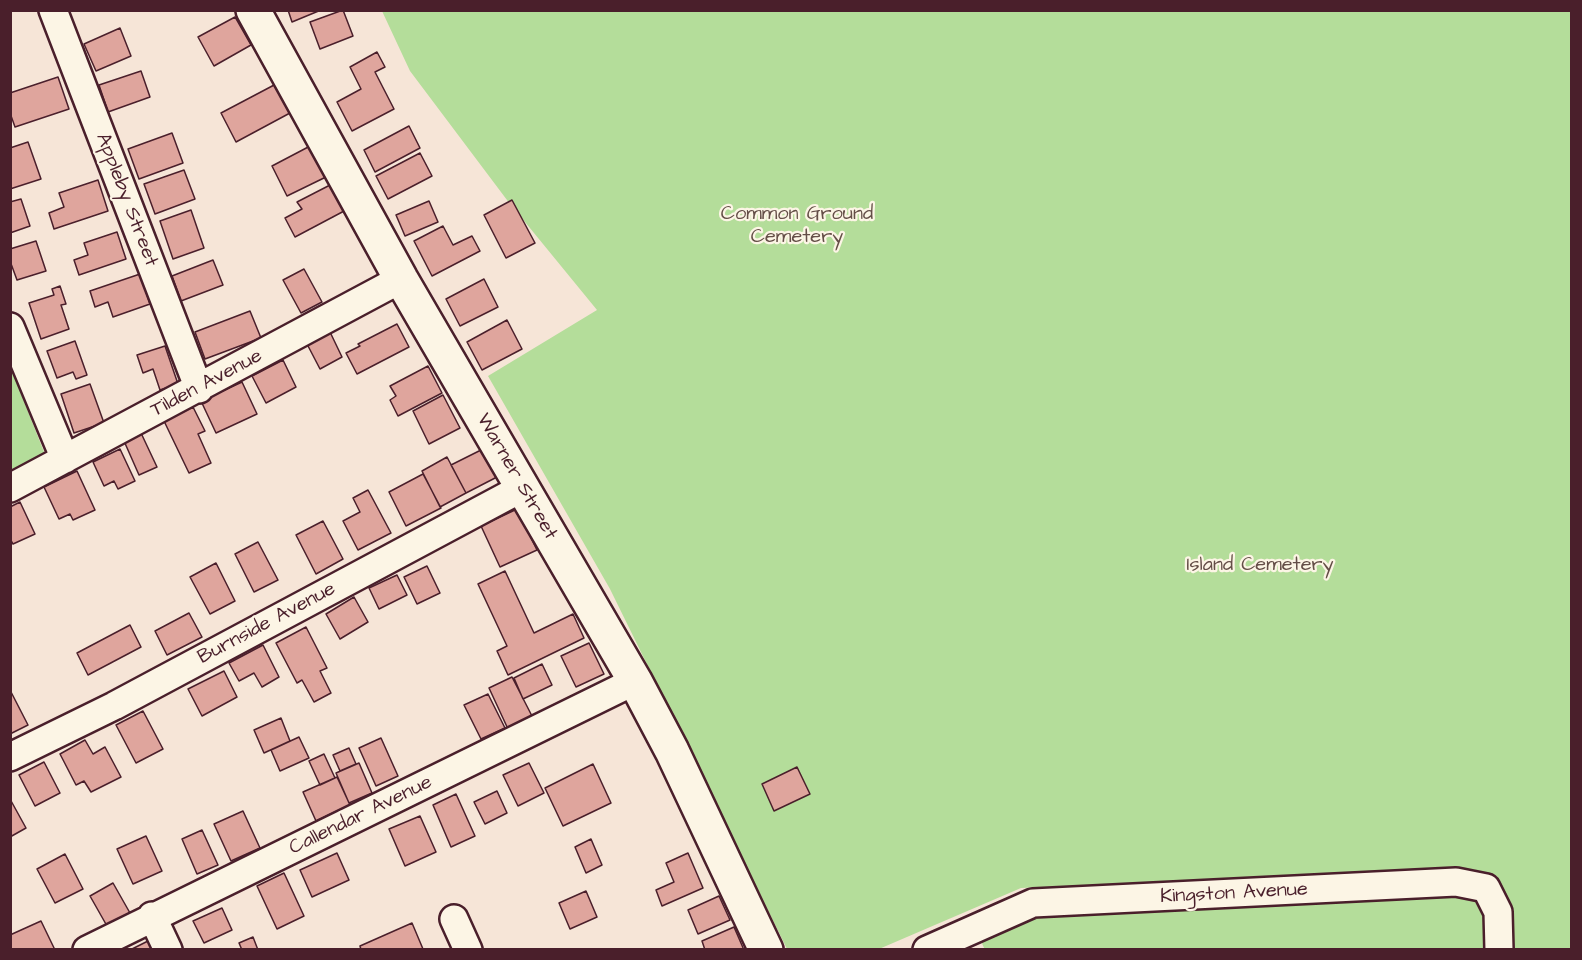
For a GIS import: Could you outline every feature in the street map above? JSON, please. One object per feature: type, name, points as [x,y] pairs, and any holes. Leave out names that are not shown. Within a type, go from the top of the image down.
[{"type":"street","name":"Appleby Street","points":[[53,10],[199,389]]},
{"type":"street","name":"Warner Street","points":[[253,10],[402,279],[635,681],[672,751],[766,950]]},
{"type":"street","name":"Tilden Avenue","points":[[10,488],[402,279]]},
{"type":"street","points":[[10,327],[65,459]]},
{"type":"street","name":"Burnside Avenue","points":[[10,758],[114,706],[522,488]]},
{"type":"street","name":"Callendar Avenue","points":[[87,950],[152,916],[635,681]]},
{"type":"street","name":"Kingston Avenue","points":[[927,950],[1033,903],[1456,882],[1486,888],[1498,912],[1499,950]]},
{"type":"street","points":[[152,916],[168,950]]},
{"type":"street","points":[[454,919],[468,950]]},
{"type":"green space","name":"Island Cemetery","points":[[382,11],[1571,11],[1571,949],[1511,949],[1505,899],[1497,876],[1472,869],[1021,888],[879,949],[787,949],[610,589],[488,376],[597,310],[507,200],[410,71]]},
{"type":"green space","points":[[10,366],[46,457],[10,476]]},
{"type":"green space","points":[[1457,893],[1468,897],[1480,907],[1484,921],[1484,949],[985,950],[980,939],[1037,914]]},
{"type":"building","points":[[288,10],[321,10],[292,22]]},
{"type":"building","points":[[343,10],[353,36],[320,49],[310,22]]},
{"type":"building","points":[[235,17],[251,45],[214,66],[198,37]]},
{"type":"building","points":[[120,28],[131,56],[96,71],[84,44]]},
{"type":"building","points":[[377,52],[385,67],[375,72],[394,109],[352,131],[337,102],[361,89],[350,67]]},
{"type":"building","points":[[141,71],[150,97],[108,112],[99,85]]},
{"type":"building","points":[[58,77],[69,109],[15,127],[10,113],[10,93]]},
{"type":"building","points":[[276,84],[290,113],[236,142],[221,113]]},
{"type":"building","points":[[409,126],[420,148],[375,172],[364,150]]},
{"type":"building","points":[[172,133],[183,163],[139,179],[128,149]]},
{"type":"building","points":[[28,142],[41,179],[10,189],[10,148]]},
{"type":"building","points":[[312,145],[328,176],[287,196],[272,166]]},
{"type":"building","points":[[420,153],[432,176],[388,199],[376,176]]},
{"type":"building","points":[[184,170],[195,199],[155,214],[144,184]]},
{"type":"building","points":[[98,180],[108,211],[54,229],[49,213],[64,207],[59,193]]},
{"type":"building","points":[[332,184],[346,210],[295,237],[285,218],[302,209],[297,202]]},
{"type":"building","points":[[21,199],[30,226],[10,233],[10,202]]},
{"type":"building","points":[[512,200],[535,243],[506,258],[484,215]]},
{"type":"building","points":[[429,201],[438,222],[405,236],[396,215]]},
{"type":"building","points":[[191,210],[204,248],[173,259],[160,221]]},
{"type":"building","points":[[443,226],[453,245],[472,236],[480,251],[432,276],[414,241]]},
{"type":"building","points":[[117,232],[126,259],[79,275],[74,260],[88,255],[84,243]]},
{"type":"building","points":[[36,241],[46,271],[17,280],[10,261],[10,249]]},
{"type":"building","points":[[213,260],[223,285],[181,301],[172,276]]},
{"type":"building","points":[[304,269],[322,302],[301,313],[283,280]]},
{"type":"building","points":[[140,274],[150,304],[113,317],[108,302],[95,307],[90,291]]},
{"type":"building","points":[[484,279],[498,307],[460,326],[446,299]]},
{"type":"building","points":[[60,286],[66,304],[61,305],[69,329],[41,339],[29,303],[54,295],[52,289]]},
{"type":"building","points":[[250,311],[261,338],[205,359],[195,332]]},
{"type":"building","points":[[507,320],[522,349],[482,370],[467,342]]},
{"type":"building","points":[[397,324],[409,347],[357,374],[346,353],[360,346],[358,344]]},
{"type":"building","points":[[330,332],[342,357],[320,369],[307,344]]},
{"type":"building","points":[[75,341],[87,375],[76,379],[73,372],[57,378],[47,351]]},
{"type":"building","points":[[165,346],[178,384],[160,390],[153,369],[143,373],[137,355]]},
{"type":"building","points":[[283,360],[296,387],[266,403],[252,376]]},
{"type":"building","points":[[428,366],[442,393],[398,416],[390,400],[396,396],[390,386]]},
{"type":"building","points":[[242,382],[257,414],[216,433],[201,401]]},
{"type":"building","points":[[90,384],[104,423],[74,433],[61,394]]},
{"type":"building","points":[[443,395],[460,428],[429,444],[413,411]]},
{"type":"building","points":[[193,407],[205,431],[198,434],[211,463],[189,473],[164,421]]},
{"type":"building","points":[[141,433],[157,467],[139,475],[124,441]]},
{"type":"building","points":[[120,449],[135,481],[118,489],[114,481],[104,486],[93,462]]},
{"type":"building","points":[[483,449],[497,477],[466,493],[451,465]]},
{"type":"building","points":[[447,457],[466,493],[440,507],[422,471]]},
{"type":"building","points":[[77,471],[95,510],[73,520],[70,514],[59,519],[44,487]]},
{"type":"building","points":[[423,474],[441,508],[406,526],[389,492]]},
{"type":"building","points":[[368,490],[391,533],[358,550],[343,521],[360,512],[353,498]]},
{"type":"building","points":[[20,502],[35,534],[13,544],[10,539],[10,507]]},
{"type":"building","points":[[517,509],[537,550],[500,567],[481,526]]},
{"type":"building","points":[[323,521],[343,559],[316,574],[296,535]]},
{"type":"building","points":[[258,542],[278,580],[254,592],[235,554]]},
{"type":"building","points":[[216,563],[235,601],[210,614],[190,577]]},
{"type":"building","points":[[427,566],[440,593],[417,604],[404,577]]},
{"type":"building","points":[[505,571],[534,633],[573,614],[584,638],[508,675],[497,651],[507,646],[478,584]]},
{"type":"building","points":[[397,575],[407,595],[379,609],[369,588]]},
{"type":"building","points":[[354,597],[368,622],[340,639],[326,614]]},
{"type":"building","points":[[189,613],[202,637],[167,655],[155,631]]},
{"type":"building","points":[[130,625],[141,647],[88,675],[77,653]]},
{"type":"building","points":[[306,627],[327,668],[320,671],[331,693],[314,702],[302,680],[297,683],[276,643]]},
{"type":"building","points":[[589,643],[604,674],[576,687],[561,656]]},
{"type":"building","points":[[263,645],[279,677],[262,687],[254,673],[239,681],[229,663]]},
{"type":"building","points":[[542,664],[552,685],[523,699],[514,678]]},
{"type":"building","points":[[224,671],[237,697],[202,716],[188,689]]},
{"type":"building","points":[[512,677],[533,718],[508,729],[489,688]]},
{"type":"building","points":[[10,690],[28,725],[10,734]]},
{"type":"building","points":[[488,694],[505,728],[481,739],[464,705]]},
{"type":"building","points":[[143,711],[163,749],[136,763],[116,725]]},
{"type":"building","points":[[281,718],[290,741],[264,753],[254,730]]},
{"type":"building","points":[[299,737],[309,758],[280,771],[271,750]]},
{"type":"building","points":[[381,738],[398,776],[376,786],[359,748]]},
{"type":"building","points":[[85,740],[93,754],[105,747],[121,777],[91,792],[84,781],[76,785],[60,754]]},
{"type":"building","points":[[349,748],[356,764],[340,771],[333,755]]},
{"type":"building","points":[[324,754],[335,778],[320,785],[309,761]]},
{"type":"building","points":[[44,762],[60,793],[35,806],[19,775]]},
{"type":"building","points":[[359,763],[372,793],[349,803],[336,773]]},
{"type":"building","points":[[529,763],[544,793],[518,806],[503,775]]},
{"type":"building","points":[[593,764],[611,803],[563,826],[545,788]]},
{"type":"building","points":[[797,767],[810,794],[774,811],[762,784]]},
{"type":"building","points":[[337,777],[350,805],[316,821],[303,792]]},
{"type":"building","points":[[497,791],[507,813],[485,824],[474,802]]},
{"type":"building","points":[[456,794],[475,836],[451,847],[433,805]]},
{"type":"building","points":[[10,799],[26,828],[10,837]]},
{"type":"building","points":[[243,811],[260,848],[231,861],[214,824]]},
{"type":"building","points":[[420,816],[436,852],[405,866],[389,829]]},
{"type":"building","points":[[202,830],[218,865],[197,874],[182,839]]},
{"type":"building","points":[[146,836],[162,871],[133,884],[117,849]]},
{"type":"building","points":[[591,839],[602,865],[586,873],[575,847]]},
{"type":"building","points":[[337,853],[349,880],[312,897],[300,870]]},
{"type":"building","points":[[688,853],[703,888],[662,906],[656,890],[674,882],[666,863]]},
{"type":"building","points":[[65,854],[83,889],[55,903],[37,869]]},
{"type":"building","points":[[284,873],[304,916],[277,929],[257,886]]},
{"type":"building","points":[[113,883],[130,913],[107,926],[90,896]]},
{"type":"building","points":[[586,891],[597,917],[570,929],[559,903]]},
{"type":"building","points":[[719,896],[730,920],[698,934],[688,910]]},
{"type":"building","points":[[222,908],[232,930],[204,943],[193,921]]},
{"type":"building","points":[[41,921],[55,950],[10,950],[10,935]]},
{"type":"building","points":[[412,923],[423,949],[361,950],[360,946]]},
{"type":"building","points":[[734,927],[744,950],[705,950],[702,941]]},
{"type":"building","points":[[253,937],[258,950],[242,950],[239,943]]},
{"type":"building","points":[[150,940],[154,950],[130,950]]},
{"type":"park label","name":"Common Ground Cemetery","points":[[797,226]]}]
